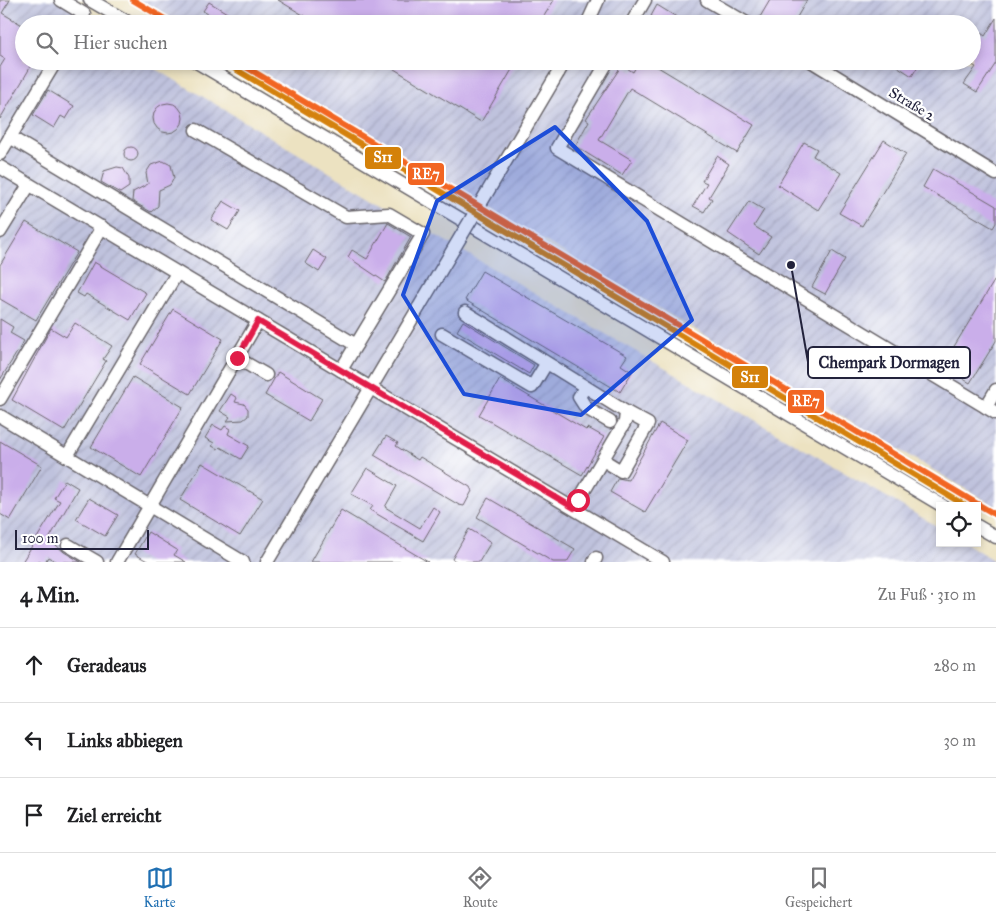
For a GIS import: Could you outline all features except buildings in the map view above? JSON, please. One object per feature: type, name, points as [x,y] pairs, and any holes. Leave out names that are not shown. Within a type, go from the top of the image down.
[{"type":"street","points":[[60,0],[83,15]]},
{"type":"street","points":[[90,0],[116,15]]},
{"type":"street","points":[[591,15],[598,0]]},
{"type":"street","points":[[636,15],[645,0]]},
{"type":"street","points":[[707,0],[733,15]]},
{"type":"street","points":[[0,154],[51,70]]},
{"type":"street","points":[[210,70],[936,502]]},
{"type":"street","points":[[267,562],[560,70]]},
{"type":"street","points":[[603,70],[557,148],[991,410],[996,390]]},
{"type":"street","name":"Straße 2","points":[[826,70],[996,174]]},
{"type":"street","points":[[196,130],[346,217],[389,214],[423,234],[341,370]]},
{"type":"street","points":[[10,137],[356,345]]},
{"type":"street","points":[[0,167],[664,562]]},
{"type":"street","points":[[0,232],[29,185]]},
{"type":"street","points":[[0,399],[102,227]]},
{"type":"street","points":[[67,456],[177,273]]},
{"type":"street","points":[[465,312],[546,364],[648,424],[621,471],[603,460]]},
{"type":"street","points":[[117,562],[258,321]]},
{"type":"street","points":[[442,334],[532,387],[546,364]]},
{"type":"street","points":[[237,358],[266,375]]},
{"type":"street","points":[[585,387],[579,397],[586,408],[610,422]]},
{"type":"street","points":[[574,508],[625,422],[626,412]]},
{"type":"street","points":[[0,416],[243,562]]},
{"type":"street","points":[[981,528],[996,537]]},
{"type":"street","points":[[68,545],[97,562]]},
{"type":"highlighted area","points":[[555,127],[647,221],[692,320],[581,415],[464,394],[403,295],[437,201]]},
{"type":"shaded area","points":[[0,0],[71,0],[91,12],[90,15],[15,15],[15,70],[158,70],[411,221],[936,526],[936,547],[972,547],[996,562],[0,562]]},
{"type":"shaded area","points":[[136,0],[996,0],[996,507],[255,70],[981,70],[981,15],[161,15]]},
{"type":"transit line","name":"RE7","points":[[133,0],[158,15]]},
{"type":"transit line","name":"S11","points":[[237,70],[959,502]]},
{"type":"transit line","name":"RE7","points":[[251,70],[996,515]]},
{"type":"place","name":"Chempark Dormagen","points":[[791,265]]},
{"type":"route","points":[[237,358],[258,321],[574,508],[578,500]]}]
